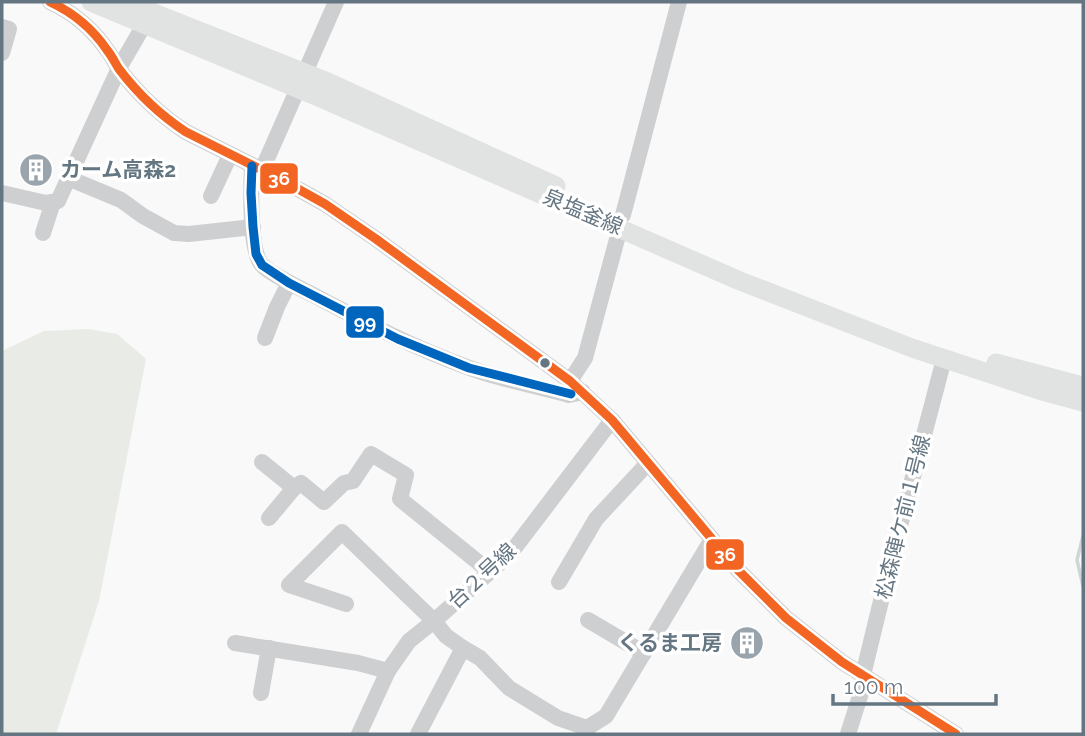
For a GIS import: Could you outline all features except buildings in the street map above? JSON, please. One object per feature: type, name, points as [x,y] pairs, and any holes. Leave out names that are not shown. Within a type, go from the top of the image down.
[{"type":"main road","name":"泉塩釜線","points":[[91,2],[152,13]]},
{"type":"main road","name":"泉塩釜線","points":[[126,2],[621,221],[752,286],[872,334],[1042,391],[1083,402]]},
{"type":"main road","name":"泉塩釜線","points":[[621,221],[896,329],[978,357],[1083,386]]},
{"type":"street","points":[[50,2],[80,19],[96,35],[119,68],[157,111],[186,132],[325,204],[570,381],[612,420],[738,570],[786,618],[842,662],[956,734]]},
{"type":"street","points":[[336,2],[302,81],[257,168],[251,193],[256,254],[262,265],[398,339],[469,368],[569,395],[583,392]]},
{"type":"street","points":[[570,381],[585,358],[679,2]]},
{"type":"street","points":[[2,193],[46,203],[58,201],[119,68],[152,13]]},
{"type":"street","points":[[2,27],[9,29],[2,53]]},
{"type":"street","points":[[211,196],[230,155]]},
{"type":"street","points":[[68,178],[121,200],[174,233],[189,234],[253,227]]},
{"type":"street","points":[[43,233],[53,202]]},
{"type":"street","points":[[265,338],[289,282]]},
{"type":"street","name":"松森陣ケ前１号線","points":[[848,734],[944,359]]},
{"type":"street","name":"台２号線","points":[[359,734],[388,671],[408,641],[510,554],[612,420]]},
{"type":"street","points":[[269,518],[300,483],[324,502],[344,483],[353,481],[371,454],[406,475],[400,499],[489,570]]},
{"type":"street","points":[[262,462],[294,488]]},
{"type":"street","points":[[559,582],[596,519],[648,463]]},
{"type":"street","points":[[346,604],[289,585],[342,532],[434,621],[446,636],[480,658],[509,688],[558,718],[587,728],[606,716],[712,539]]},
{"type":"street","points":[[588,620],[644,653]]},
{"type":"street","points":[[235,643],[358,663],[388,671]]},
{"type":"street","points":[[261,693],[269,648]]},
{"type":"street","points":[[418,734],[463,648]]},
{"type":"shaded area","points":[[88,329],[117,334],[146,359],[99,601],[56,734],[2,734],[2,351],[44,331]]},
{"type":"waterway","points":[[1083,536],[1077,560],[1083,586]]},
{"type":"transit line","name":"36","points":[[50,2],[75,16],[89,28],[134,87],[176,125],[325,204],[570,381],[612,420],[738,570],[786,618],[842,662],[956,734]]},
{"type":"transit line","name":"99","points":[[252,166],[253,227],[256,254],[262,265],[289,283],[398,339],[469,368],[571,394]]},
{"type":"place","name":"カーム高森2","points":[[36,170]]},
{"type":"place","name":"くるま工房","points":[[747,643]]}]
